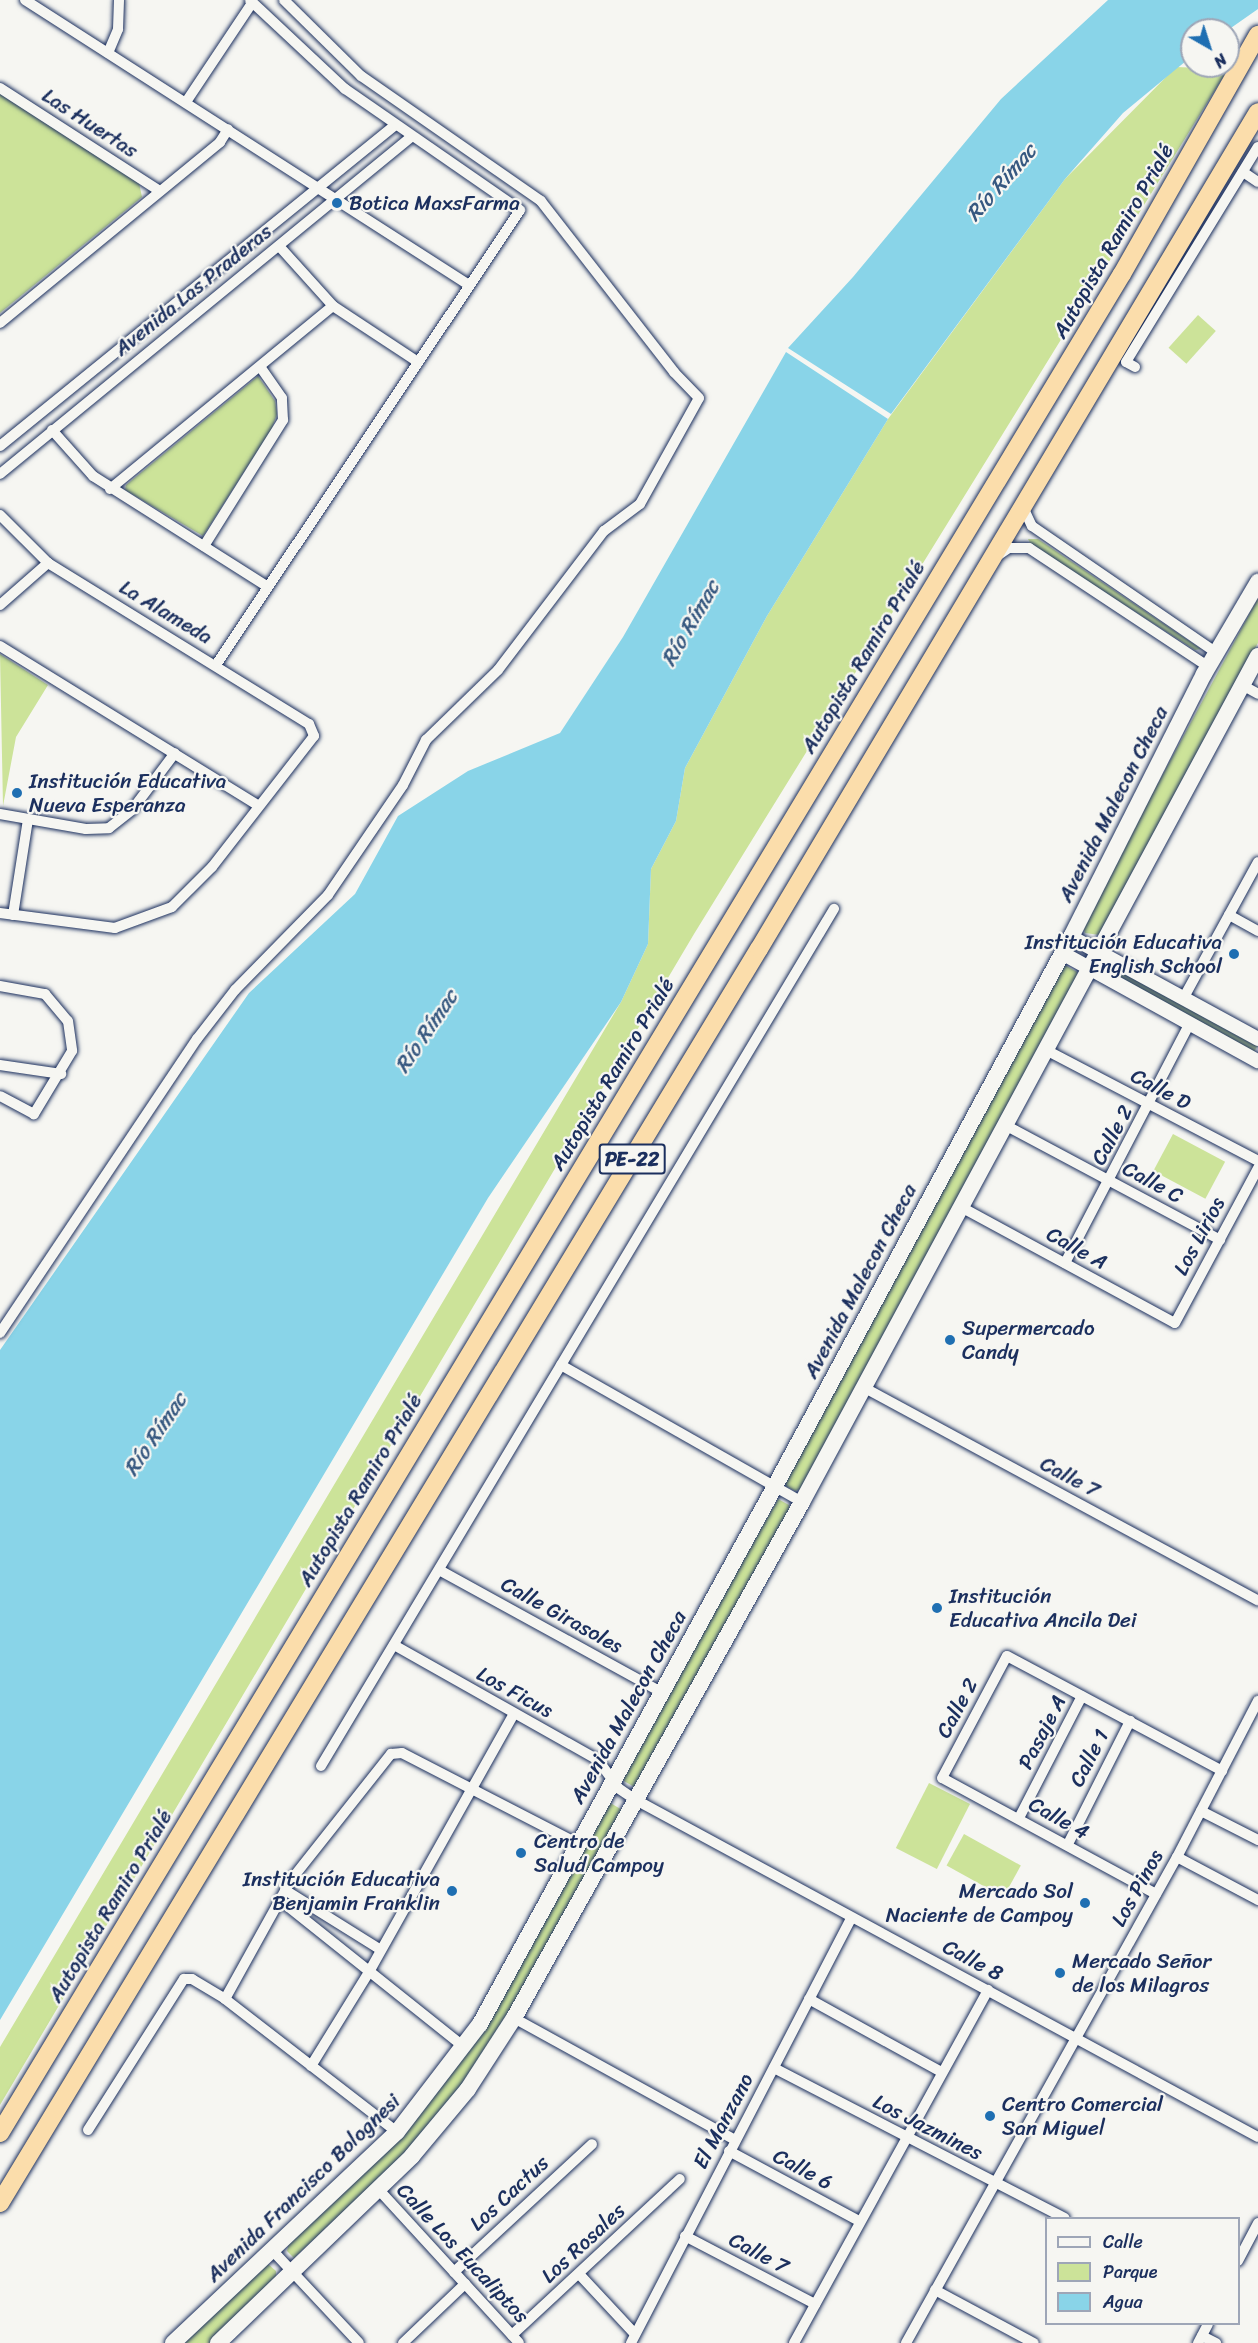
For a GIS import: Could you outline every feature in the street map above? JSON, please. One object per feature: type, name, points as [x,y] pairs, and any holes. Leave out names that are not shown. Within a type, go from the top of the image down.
[{"type":"highway","name":"Autopista Ramiro Prialé","points":[[0,2133],[1122,274],[1258,35]]},
{"type":"highway","name":"PE-22","points":[[0,2203],[759,949],[986,566],[1022,501],[1258,112]]},
{"type":"main road","name":"Avenida Malecon Checa","points":[[495,1998],[613,1778],[663,1693],[1071,937],[1213,660],[1258,582]]},
{"type":"main road","points":[[218,2343],[379,2190],[440,2125],[514,2018],[802,1502],[1258,656]]},
{"type":"main road","name":"Avenida Francisco Bolognesi","points":[[173,2343],[397,2132],[464,2047],[495,1998]]},
{"type":"street","points":[[25,0],[337,198],[469,285]]},
{"type":"street","points":[[108,53],[118,29],[119,0]]},
{"type":"street","points":[[0,1333],[197,1039],[235,990],[328,895],[403,785],[426,740],[498,670],[604,531],[640,504],[699,398],[674,372],[541,201],[361,76],[284,0]]},
{"type":"street","points":[[186,102],[251,2],[345,89],[394,126],[520,210],[266,586],[216,665]]},
{"type":"street","name":"Las Huertas","points":[[0,88],[160,191]]},
{"type":"street","name":"Avenida Las Praderas","points":[[0,446],[394,126]]},
{"type":"street","points":[[0,323],[220,142],[228,129]]},
{"type":"street","name":"Avenida Las Praderas","points":[[0,474],[411,137]]},
{"type":"street","points":[[1135,367],[1126,362],[1258,147]]},
{"type":"street","points":[[1243,172],[1258,182]]},
{"type":"street","points":[[279,246],[333,306],[418,362]]},
{"type":"street","points":[[110,489],[333,306]]},
{"type":"street","points":[[204,546],[283,420],[282,398],[260,367]]},
{"type":"street","points":[[52,430],[93,476],[110,489],[266,586]]},
{"type":"street","points":[[1022,501],[1032,526],[1213,660]]},
{"type":"street","name":"La Alameda","points":[[0,515],[48,563],[309,724],[314,736],[259,806]]},
{"type":"street","points":[[986,566],[1009,548],[1029,548],[1213,660]]},
{"type":"street","points":[[0,605],[48,563]]},
{"type":"street","points":[[0,646],[259,806],[212,867],[180,899],[144,920],[115,928],[0,913]]},
{"type":"street","points":[[1242,685],[1258,694]]},
{"type":"street","points":[[0,814],[86,829],[109,828],[132,810],[174,753]]},
{"type":"street","points":[[13,915],[28,819]]},
{"type":"street","points":[[1183,999],[1258,862]]},
{"type":"street","points":[[321,1766],[441,1571],[561,1365],[834,909]]},
{"type":"street","points":[[1229,915],[1258,931]]},
{"type":"street","points":[[1071,937],[1258,1039]]},
{"type":"street","points":[[1062,953],[1258,1061]]},
{"type":"street","points":[[0,986],[45,994],[58,1006],[72,1036],[72,1051],[61,1074],[34,1114],[0,1096]]},
{"type":"street","name":"Calle 2","points":[[1065,1263],[1149,1106],[1190,1023]]},
{"type":"street","name":"Calle D","points":[[1046,1050],[1149,1106],[1258,1161]]},
{"type":"street","points":[[0,1065],[61,1074]]},
{"type":"street","name":"Calle C","points":[[1005,1125],[1220,1240]]},
{"type":"street","name":"Los Lirios","points":[[1175,1323],[1258,1168]]},
{"type":"street","name":"Calle A","points":[[961,1207],[1175,1323]]},
{"type":"street","points":[[561,1365],[802,1502]]},
{"type":"street","name":"Calle 7","points":[[863,1387],[1258,1601]]},
{"type":"street","name":"Calle Girasoles","points":[[441,1571],[663,1693]]},
{"type":"street","name":"Los Ficus","points":[[394,1645],[513,1715],[598,1760],[613,1778]]},
{"type":"street","name":"Calle 2","points":[[942,1778],[1007,1656],[1082,1696]]},
{"type":"street","points":[[1082,1696],[1222,1771]]},
{"type":"street","name":"Pasaje A","points":[[1019,1818],[1082,1696]]},
{"type":"street","name":"Los Pinos","points":[[906,2343],[1177,1857],[1222,1771],[1255,1716],[1258,1701]]},
{"type":"street","points":[[311,2066],[369,1972],[513,1715]]},
{"type":"street","name":"Calle 1","points":[[1068,1844],[1130,1721]]},
{"type":"street","points":[[225,2000],[285,1890],[387,1757],[402,1753],[578,1844]]},
{"type":"street","name":"Calle 8","points":[[613,1778],[618,1788],[636,1800],[851,1919],[1076,2037],[1258,2137]]},
{"type":"street","name":"Calle 4","points":[[942,1778],[1068,1844],[1156,1894]]},
{"type":"street","points":[[1202,1810],[1258,1840]]},
{"type":"street","points":[[1177,1857],[1258,1900]]},
{"type":"street","points":[[285,1890],[381,1950]]},
{"type":"street","points":[[280,1900],[464,2047]]},
{"type":"street","name":"El Manzano","points":[[633,2339],[851,1919]]},
{"type":"street","points":[[88,2130],[179,1982],[192,1979],[225,2000],[397,2132]]},
{"type":"street","points":[[794,2343],[904,2137],[988,1990]]},
{"type":"street","points":[[809,1999],[941,2072]]},
{"type":"street","points":[[514,2018],[735,2140]]},
{"type":"street","name":"Los Jazmines","points":[[774,2068],[1063,2217]]},
{"type":"street","name":"Los Cactus","points":[[453,2272],[592,2144]]},
{"type":"street","name":"Calle 6","points":[[729,2151],[859,2221]]},
{"type":"street","name":"Los Rosales","points":[[516,2339],[579,2274],[680,2179]]},
{"type":"street","name":"Calle Los Eucaliptos","points":[[379,2190],[516,2339]]},
{"type":"street","points":[[1240,2259],[1258,2223]]},
{"type":"street","name":"Calle 7","points":[[685,2236],[814,2304]]},
{"type":"street","points":[[272,2250],[359,2343]]},
{"type":"street","points":[[579,2274],[633,2339]]},
{"type":"street","points":[[403,2343],[465,2284]]},
{"type":"street","points":[[936,2290],[1013,2338],[1034,2343]]},
{"type":"street","points":[[1207,2325],[1200,2339],[1216,2343]]},
{"type":"green space","points":[[1176,67],[1180,67],[1180,78],[1222,78],[694,934],[0,2105],[0,2047],[621,1002],[648,944],[651,869],[676,821],[685,768],[767,616],[888,419],[1065,179]]},
{"type":"green space","points":[[0,94],[139,183],[142,197],[0,313]]},
{"type":"green space","points":[[1198,315],[1216,331],[1186,364],[1169,348]]},
{"type":"green space","points":[[258,376],[275,401],[277,414],[272,428],[203,536],[125,490],[126,485]]},
{"type":"green space","points":[[1028,539],[1038,539],[1201,649],[1195,650],[1031,545]]},
{"type":"green space","points":[[1258,598],[1258,643],[1100,935],[1085,933],[1082,924]]},
{"type":"green space","points":[[0,654],[48,685],[16,737],[3,806]]},
{"type":"green space","points":[[1065,965],[1077,972],[1079,978],[801,1489],[795,1491],[786,1486],[785,1477],[1057,970]]},
{"type":"green space","points":[[1110,965],[1258,1044],[1254,1052],[1106,973]]},
{"type":"green space","points":[[1173,1134],[1225,1162],[1205,1199],[1153,1171]]},
{"type":"green space","points":[[778,1499],[789,1505],[790,1512],[636,1788],[624,1781],[621,1774]]},
{"type":"green space","points":[[929,1783],[970,1804],[937,1869],[896,1848]]},
{"type":"green space","points":[[607,1801],[624,1811],[490,2048],[416,2144],[294,2258],[287,2251],[289,2242],[406,2130]]},
{"type":"green space","points":[[964,1834],[1021,1866],[1003,1897],[947,1865]]},
{"type":"green space","points":[[268,2264],[276,2271],[276,2280],[209,2343],[179,2343]]},
{"type":"water","name":"Río Rímac","points":[[1108,0],[1258,0],[1258,9],[1240,22],[1240,18],[1180,18],[1180,66],[1123,113],[1065,179],[891,414],[788,348],[853,277],[1001,99]]},
{"type":"water","name":"Río Rímac","points":[[786,352],[888,419],[767,616],[685,768],[676,821],[651,869],[648,944],[621,1002],[488,1198],[0,2020],[0,1350],[249,993],[355,894],[398,816],[468,771],[560,733],[623,637]]},
{"type":"place","name":"Botica MaxsFarma","points":[[337,203]]},
{"type":"place","name":"Institución Educativa Nueva Esperanza","points":[[17,793]]},
{"type":"place","name":"Institución Educativa English School","points":[[1234,954]]},
{"type":"place","name":"Supermercado Candy","points":[[950,1340]]},
{"type":"place","name":"Institución Educativa Ancila Dei","points":[[937,1608]]},
{"type":"place","name":"Centro de Salud Campoy","points":[[521,1853]]},
{"type":"place","name":"Institución Educativa Benjamin Franklin","points":[[452,1891]]},
{"type":"place","name":"Mercado Sol Naciente de Campoy","points":[[1085,1903]]},
{"type":"place","name":"Mercado Señor de los Milagros","points":[[1060,1973]]},
{"type":"place","name":"Centro Comercial San Miguel","points":[[990,2116]]}]
